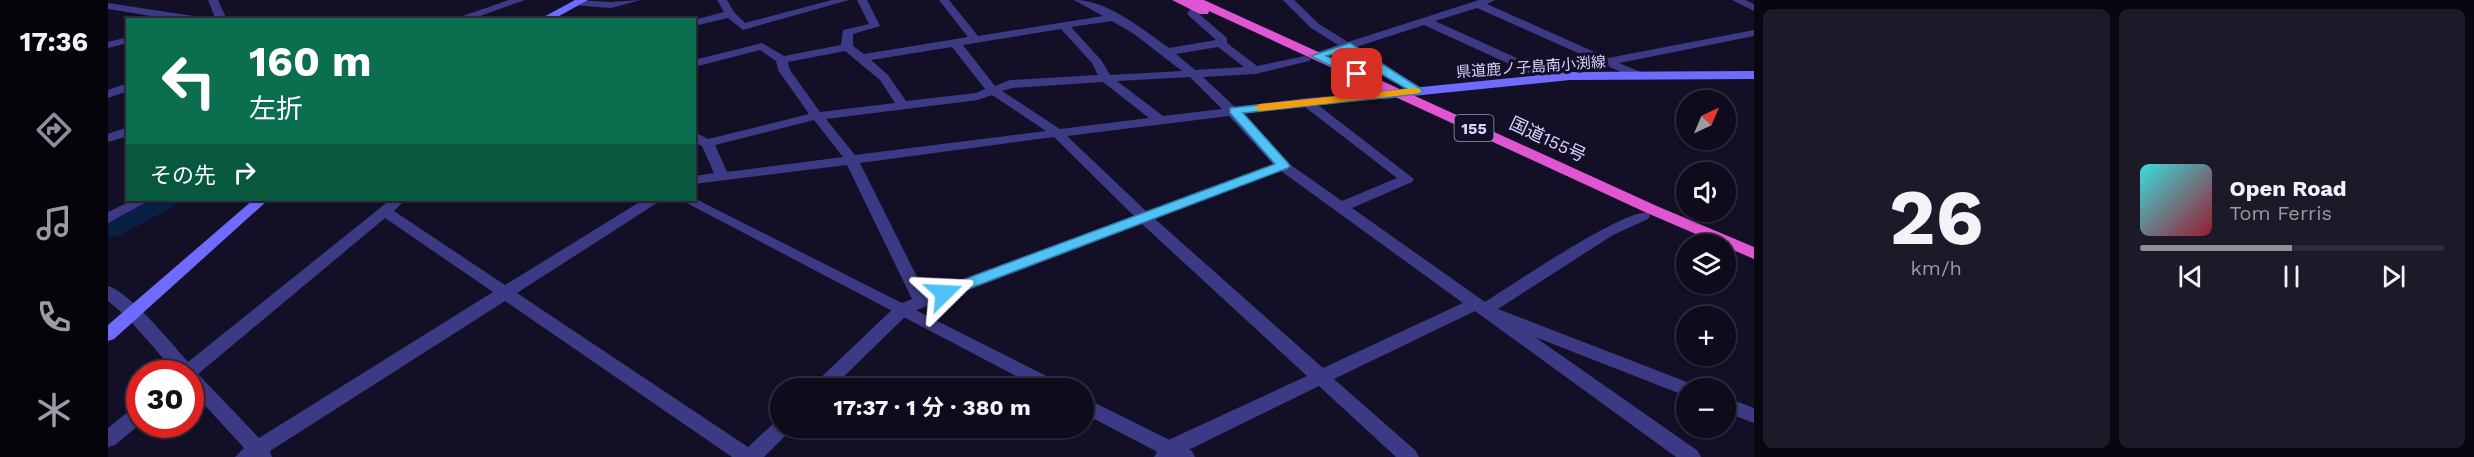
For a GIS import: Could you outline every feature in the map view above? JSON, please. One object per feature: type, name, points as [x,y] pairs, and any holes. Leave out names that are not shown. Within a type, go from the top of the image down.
[{"type":"highway","name":"国道155号","points":[[1178,0],[1195,4],[1311,58],[1382,95],[1685,234]]},
{"type":"highway","name":"国道155号","points":[[1311,58],[1398,93],[1653,210],[1754,253]]},
{"type":"highway","points":[[1736,256],[1754,264]]},
{"type":"main road","points":[[547,18],[580,2]]},
{"type":"main road","name":"県道鹿ノ子島南小渕線","points":[[1382,95],[1550,78],[1754,75]]},
{"type":"main road","points":[[108,335],[260,201]]},
{"type":"street","points":[[213,0],[221,18]]},
{"type":"street","points":[[474,17],[520,0]]},
{"type":"street","points":[[580,2],[611,5],[636,0]]},
{"type":"street","points":[[722,0],[730,14],[762,46],[782,60],[784,70],[816,116],[852,160],[921,301]]},
{"type":"street","points":[[743,27],[844,0]]},
{"type":"street","points":[[847,47],[848,32],[875,26],[862,0]]},
{"type":"street","points":[[944,0],[975,39]]},
{"type":"street","points":[[1080,0],[1115,17],[1167,52],[1234,111],[1283,166],[1691,457]]},
{"type":"street","points":[[1288,0],[1315,26],[1418,91]]},
{"type":"street","points":[[722,176],[700,140],[816,116],[978,96],[1010,84],[1255,70],[1311,58],[1490,0]]},
{"type":"street","points":[[1737,0],[1754,8]]},
{"type":"street","points":[[1195,4],[1192,14],[1223,40],[1221,43]]},
{"type":"street","points":[[1477,4],[1610,61],[1639,76]]},
{"type":"street","points":[[111,8],[185,18]]},
{"type":"street","points":[[696,22],[730,14]]},
{"type":"street","points":[[862,58],[1115,17]]},
{"type":"street","points":[[1425,21],[1550,78]]},
{"type":"street","points":[[1063,25],[1097,62],[1106,79],[1159,119]]},
{"type":"street","points":[[1610,61],[1754,33]]},
{"type":"street","points":[[108,45],[126,40]]},
{"type":"street","points":[[1167,52],[1221,43],[1255,70]]},
{"type":"street","points":[[956,44],[992,90],[1044,122],[1057,133],[1145,218],[1409,457]]},
{"type":"street","points":[[696,63],[762,46]]},
{"type":"street","points":[[782,60],[847,47],[884,78],[902,104]]},
{"type":"street","points":[[108,94],[126,88]]},
{"type":"street","points":[[696,180],[1159,119],[1382,95]]},
{"type":"street","points":[[1306,102],[1407,179],[1341,207]]},
{"type":"street","points":[[108,138],[126,132]]},
{"type":"street","points":[[831,378],[903,309],[1283,166]]},
{"type":"street","points":[[108,218],[141,201]]},
{"type":"street","points":[[204,361],[398,201]]},
{"type":"street","points":[[204,393],[255,455],[505,291],[650,201]]},
{"type":"street","points":[[690,201],[1035,378]]},
{"type":"street","points":[[385,211],[746,457],[770,437]]},
{"type":"street","points":[[1094,410],[1173,454],[1321,376],[1480,307],[1608,232],[1643,216]]},
{"type":"street","points":[[108,292],[133,314],[175,360]]},
{"type":"street","points":[[1480,307],[1676,385]]},
{"type":"street","points":[[1736,409],[1754,416]]},
{"type":"street","points":[[108,439],[126,424]]},
{"type":"waterway","points":[[108,228],[160,201]]},
{"type":"slow traffic","points":[[1260,108],[1416,91]]},
{"type":"route","points":[[944,293],[1283,166],[1234,111],[1418,91],[1387,73],[1350,46],[1316,56],[1357,74]]}]
